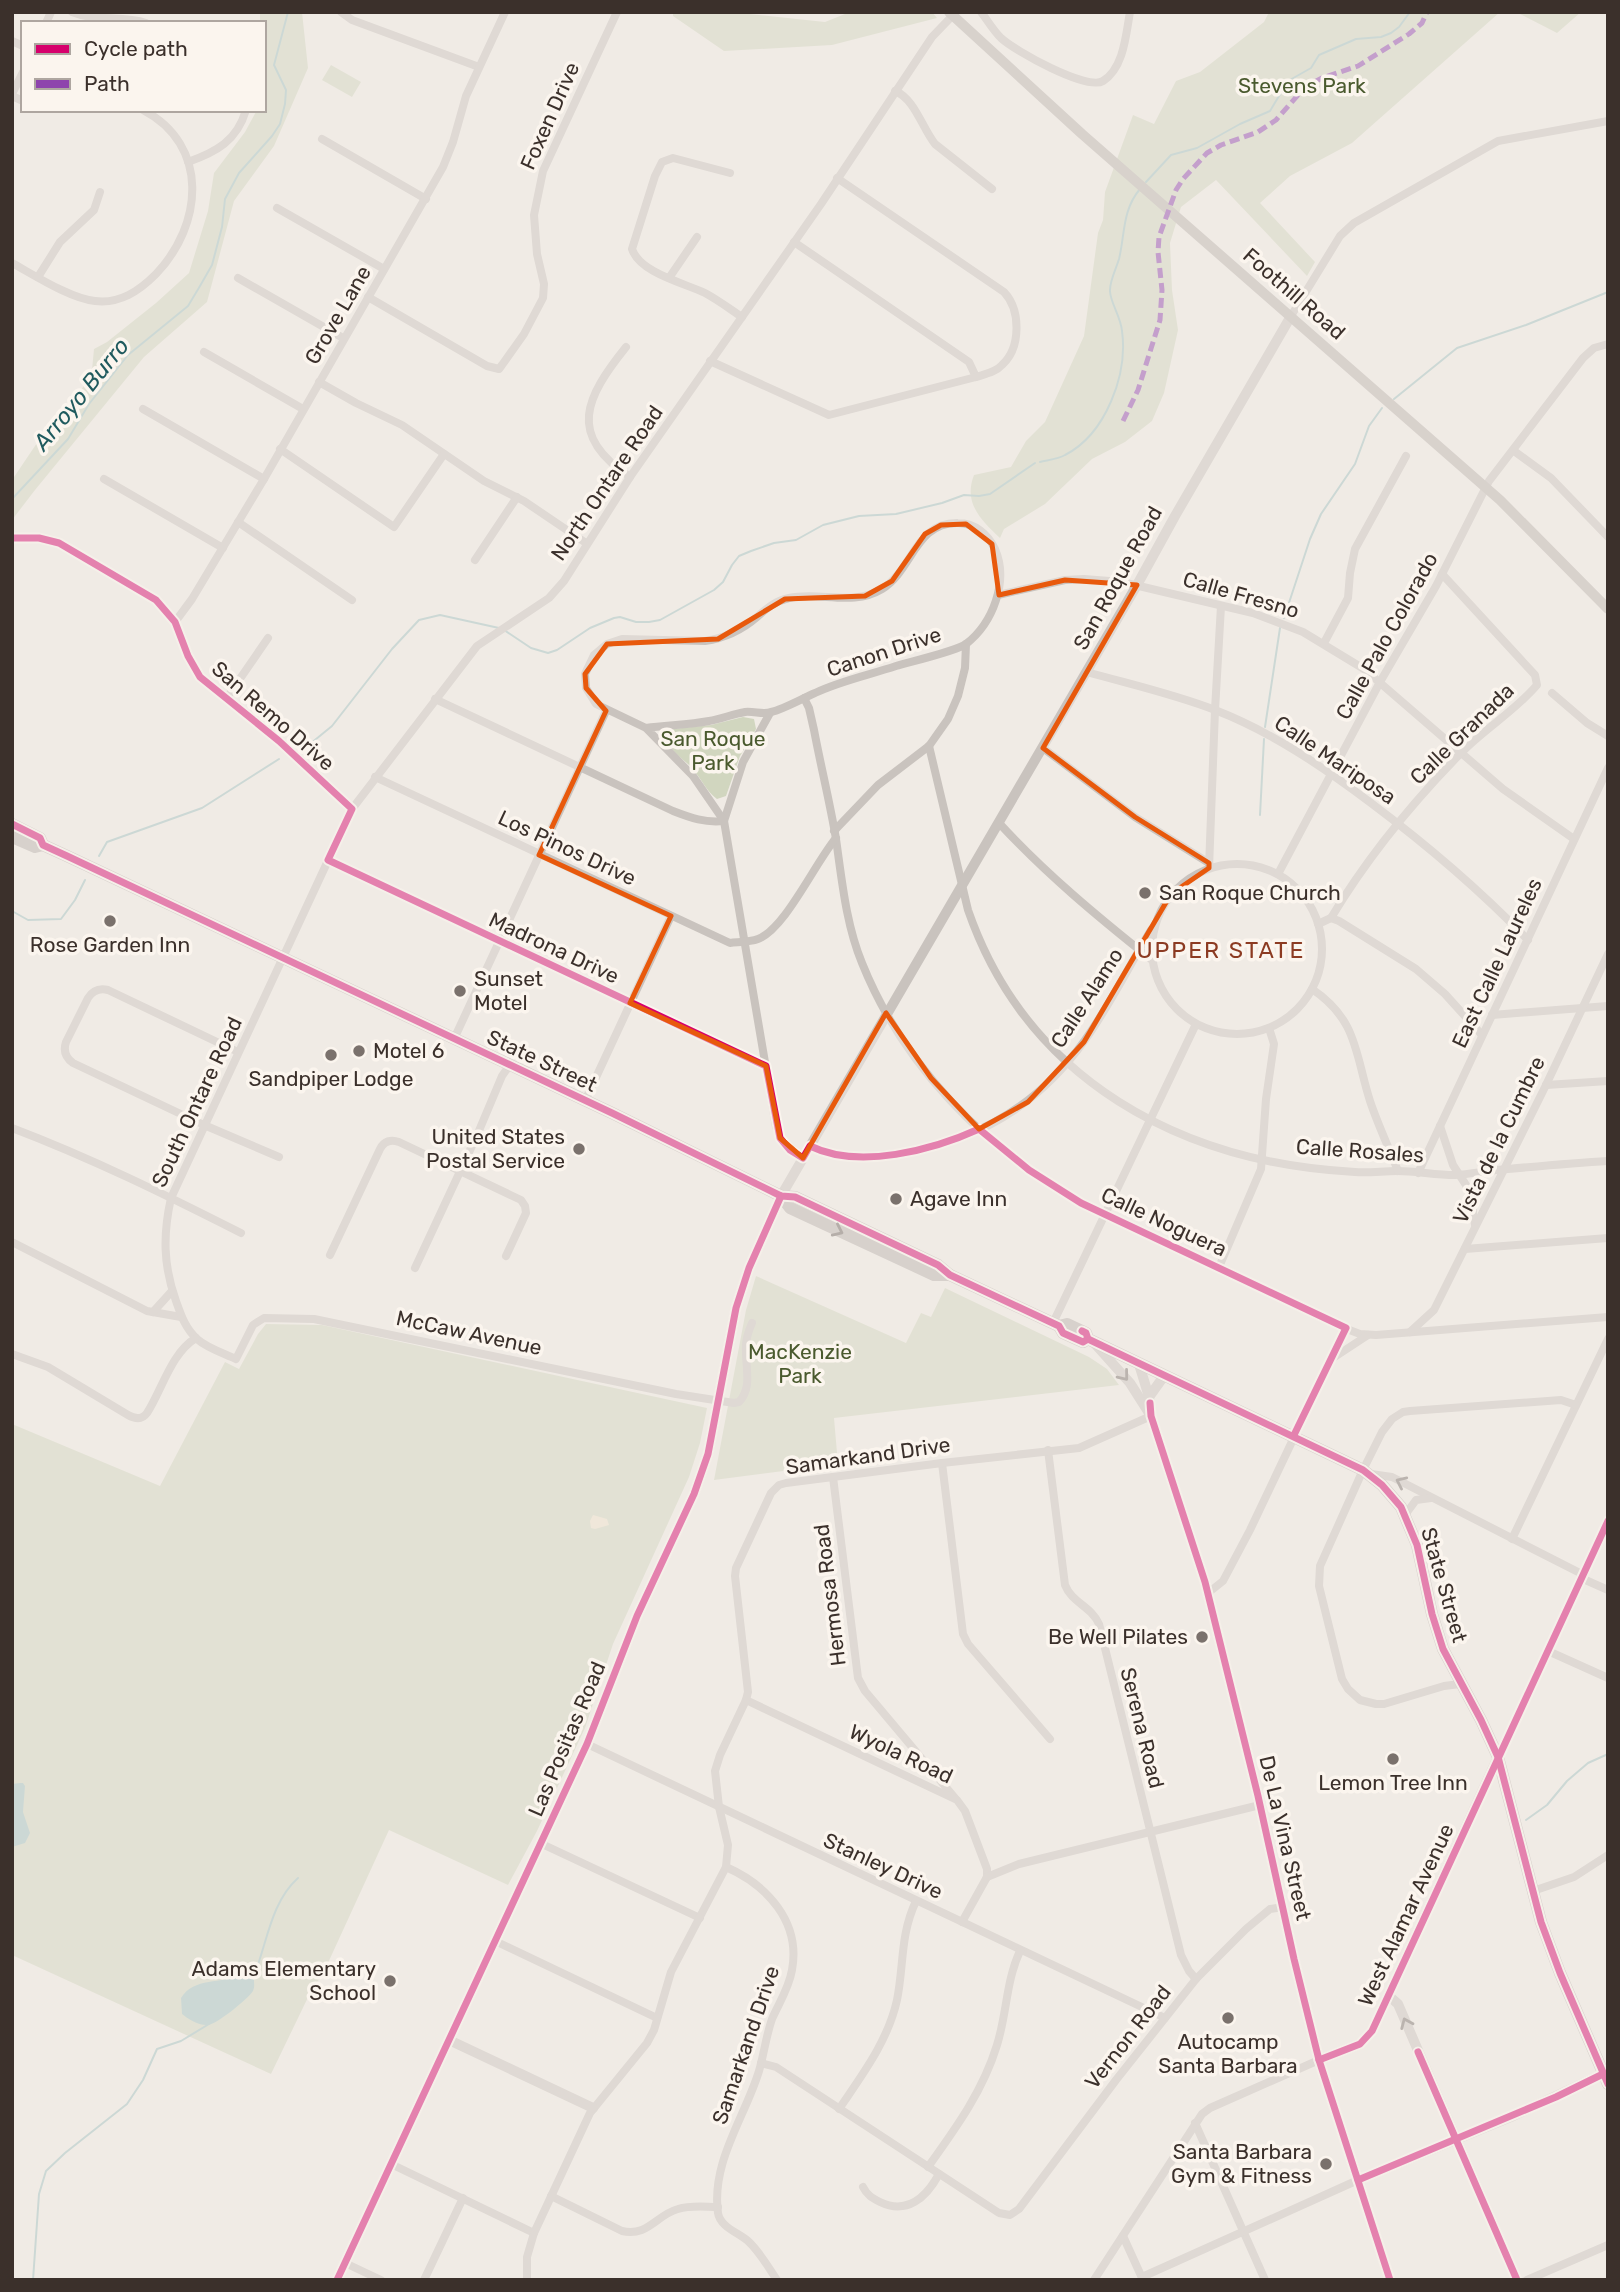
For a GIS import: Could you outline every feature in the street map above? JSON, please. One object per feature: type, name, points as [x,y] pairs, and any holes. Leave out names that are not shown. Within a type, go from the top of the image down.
[{"type":"main road","name":"Foothill Road","points":[[953,13],[1105,155],[1486,487],[1608,609]]},
{"type":"main road","name":"State Street","points":[[12,824],[40,838],[43,845]]},
{"type":"main road","name":"State Street","points":[[12,837],[35,847],[43,845],[80,862],[585,1101],[781,1196],[790,1208],[934,1275],[950,1275],[1056,1324],[1067,1324],[1086,1333],[1090,1340],[1294,1435],[1366,1472],[1387,1490],[1405,1515],[1418,1545],[1437,1632],[1460,1684],[1498,1757],[1550,1948],[1606,2079],[1608,2093]]},
{"type":"main road","name":"Las Positas Road","points":[[337,2280],[587,1744],[636,1616],[697,1486],[708,1454],[743,1286],[781,1196]]},
{"type":"street","points":[[72,12],[87,17],[138,21]]},
{"type":"street","points":[[341,12],[352,20],[479,67]]},
{"type":"street","name":"Grove Lane","points":[[175,622],[192,600],[264,479],[343,338],[426,199],[449,155],[462,107],[505,12]]},
{"type":"street","name":"Foxen Drive","points":[[368,297],[487,366],[499,369],[524,334],[543,298],[544,284],[534,215],[543,171],[617,12]]},
{"type":"street","points":[[981,12],[1001,38],[1021,52],[1082,81],[1097,84],[1107,78],[1116,66],[1125,44],[1130,12]]},
{"type":"street","name":"North Ontare Road","points":[[283,959],[352,809],[477,646],[549,598],[564,581],[630,477],[710,360],[794,242],[932,37],[953,13]]},
{"type":"street","points":[[12,95],[21,76]]},
{"type":"street","points":[[895,91],[912,106],[935,144],[992,190]]},
{"type":"street","points":[[12,263],[78,297],[94,301],[122,298],[138,290],[160,270],[184,232],[193,198],[192,178],[181,146],[169,130],[146,112]]},
{"type":"street","points":[[188,162],[225,145],[240,126],[245,112]]},
{"type":"street","name":"San Roque Road","points":[[781,1196],[1340,236],[1354,223],[1498,141],[1608,121]]},
{"type":"street","points":[[321,139],[426,199]]},
{"type":"street","points":[[730,173],[673,158],[666,160],[660,165],[632,249],[641,263],[707,294],[742,317]]},
{"type":"street","points":[[710,360],[829,415],[976,377],[999,368],[1013,351],[1016,317],[1009,297],[837,178]]},
{"type":"street","points":[[38,277],[60,242],[94,210],[100,192]]},
{"type":"street","points":[[277,208],[384,270]]},
{"type":"street","points":[[669,278],[697,237]]},
{"type":"street","points":[[794,242],[969,362],[976,377]]},
{"type":"street","points":[[238,278],[343,338]]},
{"type":"street","name":"Calle Palo Colorado","points":[[1278,874],[1486,487],[1583,358],[1594,348],[1608,344]]},
{"type":"street","points":[[626,347],[594,391],[589,417],[599,450],[614,466],[630,477]]},
{"type":"street","points":[[204,352],[303,409]]},
{"type":"street","points":[[319,382],[402,425],[492,486],[517,497],[586,544]]},
{"type":"street","points":[[143,410],[264,479]]},
{"type":"street","points":[[280,449],[394,527],[444,454]]},
{"type":"street","points":[[1514,451],[1551,478],[1608,537]]},
{"type":"street","points":[[1324,643],[1348,598],[1355,549],[1406,456]]},
{"type":"street","points":[[104,478],[223,548]]},
{"type":"street","points":[[475,560],[517,497]]},
{"type":"street","points":[[238,522],[352,600]]},
{"type":"street","name":"Canon Drive","points":[[646,728],[710,721],[745,712],[770,713],[817,692],[966,644],[988,617],[998,595],[1001,574],[997,553],[988,537],[981,531],[966,524],[941,525],[922,537],[892,581],[875,593],[855,598],[801,596],[785,599],[771,605],[730,635],[718,639],[622,639],[607,644],[590,662],[585,681],[592,700],[606,711],[646,728],[693,776],[724,821],[780,1138],[790,1150],[803,1158]]},
{"type":"street","name":"San Remo Drive","points":[[12,538],[39,538],[71,548],[149,595],[175,622],[194,667],[209,685],[279,741],[352,809]]},
{"type":"street","name":"Calle Granada","points":[[1331,918],[1370,858],[1398,823],[1461,752],[1534,688],[1538,681],[1442,573]]},
{"type":"street","name":"Calle Fresno","points":[[998,595],[1065,580],[1103,580],[1138,585],[1280,622],[1324,643],[1364,668],[1527,807],[1574,839]]},
{"type":"street","points":[[1209,866],[1214,710],[1221,606]]},
{"type":"street","points":[[226,699],[268,638]]},
{"type":"street","points":[[746,941],[762,937],[783,917],[795,902],[835,835],[878,785],[929,746],[948,719],[958,696],[965,668],[966,644]]},
{"type":"street","name":"Calle Mariposa","points":[[1087,672],[1214,710],[1272,737],[1333,774],[1460,873],[1528,940]]},
{"type":"street","points":[[1552,693],[1587,723],[1608,736]]},
{"type":"street","name":"Calle Noguera","points":[[804,698],[814,730],[854,940],[870,982],[901,1037],[930,1078],[979,1129],[1029,1170],[1104,1214],[1346,1328],[1368,1335],[1608,1317]]},
{"type":"street","points":[[435,699],[692,819],[703,822],[724,821]]},
{"type":"street","points":[[454,1040],[606,711]]},
{"type":"street","name":"Canon Drive","points":[[724,821],[743,762],[770,713]]},
{"type":"street","name":"Calle Rosales","points":[[929,746],[962,888],[976,933],[997,976],[1023,1016],[1065,1063],[1109,1096],[1150,1119],[1205,1142],[1262,1159],[1356,1173],[1398,1171],[1458,1175],[1608,1161]]},
{"type":"street","points":[[1043,748],[1135,817],[1209,866]]},
{"type":"street","name":"East Calle Laureles","points":[[1418,1173],[1608,768]]},
{"type":"street","name":"Los Pinos Drive","points":[[375,777],[726,942],[746,941]]},
{"type":"street","points":[[999,823],[1062,886],[1152,960]]},
{"type":"street","name":"Madrona Drive","points":[[328,860],[766,1066]]},
{"type":"street","points":[[1249,864],[1278,874],[1303,895],[1318,924],[1322,957],[1319,974],[1312,989],[1294,1012],[1269,1028],[1249,1033],[1227,1033],[1196,1024],[1179,1011],[1165,995],[1156,976],[1151,945],[1155,924],[1164,903],[1179,886],[1209,866],[1249,864]]},
{"type":"street","points":[[585,1101],[671,916]]},
{"type":"street","points":[[1318,924],[1331,918],[1416,968],[1445,994],[1482,1035]]},
{"type":"street","name":"Calle Alamo","points":[[810,1146],[845,1156],[880,1155],[942,1144],[1000,1121],[1028,1102],[1056,1076],[1084,1042],[1155,924]]},
{"type":"street","name":"Vista de la Cumbre","points":[[1410,1332],[1434,1310],[1608,954]]},
{"type":"street","name":"South Ontare Road","points":[[236,1359],[196,1338],[181,1317],[172,1291],[164,1248],[165,1225],[171,1198],[283,959]]},
{"type":"street","points":[[238,1052],[108,990],[100,989],[88,998],[66,1042],[66,1054],[73,1063],[279,1157]]},
{"type":"street","points":[[1312,989],[1338,1013],[1352,1036],[1376,1119],[1398,1171]]},
{"type":"street","points":[[1492,1014],[1608,1006]]},
{"type":"street","points":[[1056,1324],[1104,1214],[1196,1024]]},
{"type":"street","points":[[1219,1266],[1261,1169],[1266,1099],[1274,1044],[1269,1028]]},
{"type":"street","points":[[415,1268],[502,1076],[509,1066]]},
{"type":"street","points":[[1546,1085],[1608,1081]]},
{"type":"street","points":[[1440,1126],[1458,1175],[1469,1193],[1475,1225]]},
{"type":"street","points":[[12,1128],[76,1154],[241,1233]]},
{"type":"street","points":[[330,1255],[380,1149],[391,1140],[518,1198],[525,1206],[525,1216],[506,1256]]},
{"type":"street","points":[[1465,1249],[1608,1238]]},
{"type":"street","points":[[12,1242],[134,1305],[181,1317]]},
{"type":"street","points":[[153,1312],[172,1291]]},
{"type":"street","name":"McCaw Avenue","points":[[236,1359],[253,1325],[264,1318],[314,1319],[717,1402]]},
{"type":"street","points":[[717,1402],[739,1402],[745,1396],[748,1376],[746,1350],[752,1323]]},
{"type":"street","points":[[1208,1593],[1219,1586],[1232,1565],[1346,1328]]},
{"type":"street","points":[[1330,1360],[1368,1335]]},
{"type":"street","points":[[12,1354],[48,1367],[137,1418],[145,1416],[175,1362],[196,1338]]},
{"type":"street","points":[[1512,1539],[1608,1339]]},
{"type":"street","name":"De La Vina Street","points":[[1090,1340],[1130,1382],[1151,1416]]},
{"type":"street","name":"De La Vina Street","points":[[1139,1364],[1149,1397],[1151,1416],[1208,1593],[1319,2060],[1390,2280]]},
{"type":"street","points":[[1149,1397],[1164,1376]]},
{"type":"street","points":[[1460,1684],[1444,1686],[1384,1704],[1360,1700],[1353,1695],[1342,1679],[1318,1574],[1386,1424],[1403,1412],[1561,1400],[1576,1405]]},
{"type":"street","name":"Samarkand Drive","points":[[718,2207],[726,2154],[751,2095],[768,2033],[792,1970],[792,1937],[783,1914],[770,1896],[749,1879],[726,1867],[728,1845],[719,1807],[715,1771],[748,1692],[735,1576],[738,1561],[771,1493],[776,1487],[786,1483],[1082,1447],[1151,1416]]},
{"type":"street","name":"Serena Road","points":[[1048,1450],[1065,1585],[1073,1599],[1090,1610],[1097,1620],[1181,1955],[1196,1979]]},
{"type":"street","points":[[942,1463],[963,1634],[968,1644],[1051,1739]]},
{"type":"street","points":[[1366,1472],[1392,1477],[1608,1590]]},
{"type":"street","name":"Hermosa Road","points":[[833,1477],[858,1678],[865,1691],[957,1800]]},
{"type":"street","points":[[1405,1515],[1416,1500],[1431,1498]]},
{"type":"street","points":[[1498,1757],[1608,1521]]},
{"type":"street","points":[[1548,1651],[1608,1678]]},
{"type":"street","name":"Wyola Road","points":[[746,1700],[957,1800],[965,1811],[987,1869],[987,1877]]},
{"type":"street","name":"Stanley Drive","points":[[587,1744],[1165,2018]]},
{"type":"street","name":"West Alamar Avenue","points":[[1094,2280],[1195,2123],[1210,2108],[1348,2050],[1367,2038],[1389,1996],[1498,1757]]},
{"type":"street","points":[[962,1922],[987,1877],[1019,1864],[1260,1805]]},
{"type":"street","points":[[542,1843],[700,1918]]},
{"type":"street","points":[[1533,1892],[1571,1878],[1608,1855]]},
{"type":"street","points":[[527,2280],[527,2257],[534,2232],[593,2108],[647,2043],[671,1972],[726,1867]]},
{"type":"street","points":[[839,2109],[887,2031],[897,2002],[905,1927],[916,1901]]},
{"type":"street","name":"Vernon Road","points":[[939,2174],[1003,2214],[1013,2214],[1196,1979],[1270,1909],[1283,1907]]},
{"type":"street","points":[[495,1941],[657,2018]]},
{"type":"street","points":[[928,2167],[966,2113],[988,2071],[1002,2026],[1009,1979],[1020,1951]]},
{"type":"street","points":[[1389,1996],[1398,2004],[1517,2280]]},
{"type":"street","points":[[449,2040],[593,2108]]},
{"type":"street","points":[[761,2063],[776,2067],[939,2174],[927,2193],[908,2206],[886,2205],[871,2197],[863,2187]]},
{"type":"street","points":[[1123,2236],[1142,2278],[1358,2180],[1556,2097],[1606,2079]]},
{"type":"street","points":[[1195,2123],[1265,2280]]},
{"type":"street","points":[[391,2164],[534,2232]]},
{"type":"street","points":[[551,2196],[631,2233],[644,2231],[678,2209],[695,2206],[718,2207],[720,2219],[748,2241],[777,2280]]},
{"type":"street","points":[[424,2280],[463,2198]]},
{"type":"street","points":[[1527,2280],[1608,2245]]},
{"type":"street","points":[[345,2263],[381,2280]]},
{"type":"highlighted area","points":[[966,524],[992,544],[999,595],[1065,580],[1137,585],[1043,748],[1135,817],[1209,863],[1209,868],[1171,894],[1084,1042],[1028,1102],[979,1129],[931,1078],[886,1013],[803,1158],[780,1138],[766,1066],[630,1003],[671,916],[539,855],[606,711],[586,688],[585,674],[607,644],[718,639],[785,599],[865,596],[892,581],[925,534],[941,525]]},
{"type":"green space","points":[[260,12],[302,12],[308,68],[274,146],[234,201],[207,302],[144,357],[12,520],[12,480],[39,440],[75,402],[92,370],[94,349],[107,342],[156,303],[189,273],[208,211],[214,173],[245,132],[256,112],[266,112],[266,21],[260,21]]},
{"type":"green space","points":[[673,12],[730,12],[825,22],[850,12],[932,12],[937,18],[832,45],[724,51],[673,16]]},
{"type":"green space","name":"Stevens Park","points":[[1269,12],[1500,12],[1352,143],[1290,176],[1260,203],[1315,262],[1307,276],[1216,180],[1181,207],[1170,243],[1172,290],[1178,330],[1164,393],[1152,421],[1125,442],[1092,459],[1045,504],[1004,529],[1000,538],[986,525],[972,502],[971,485],[974,475],[1011,467],[1026,441],[1045,422],[1084,336],[1105,192],[1133,115],[1154,124],[1176,81],[1200,72],[1264,22]]},
{"type":"green space","points":[[1516,12],[1581,12],[1557,33]]},
{"type":"green space","points":[[331,65],[361,82],[352,97],[322,80]]},
{"type":"green space","name":"San Roque Park","points":[[743,717],[754,719],[756,729],[740,756],[726,796],[717,799],[692,768],[672,749],[666,735],[672,729],[711,725]]},
{"type":"green space","name":"MacKenzie Park","points":[[756,1276],[906,1343],[921,1313],[931,1317],[945,1288],[1089,1357],[1107,1369],[1119,1385],[834,1418],[838,1464],[714,1480],[746,1310]]},
{"type":"green space","points":[[266,1324],[322,1325],[707,1408],[689,1477],[613,1644],[585,1728],[537,1831],[508,1885],[389,1830],[322,1976],[313,1987],[271,2074],[12,1955],[12,1424],[160,1486],[225,1362],[239,1369]]},
{"type":"sand","points":[[593,1515],[607,1519],[609,1525],[591,1528]]},
{"type":"water","points":[[23,1783],[23,1812],[30,1833],[25,1843],[12,1847],[12,1784]]},
{"type":"water","points":[[249,1975],[254,1980],[253,1991],[218,2021],[208,2025],[201,2024],[182,2014],[181,1998],[186,1991],[200,1984]]},
{"type":"waterway","name":"Arroyo Burro","points":[[12,499],[68,439],[89,404],[128,355],[188,306],[212,265],[222,227],[225,199],[239,173],[280,124],[286,90],[274,65],[288,12]]},
{"type":"waterway","points":[[1146,182],[1171,155],[1197,148],[1270,111],[1288,81],[1311,68],[1319,55],[1356,39],[1381,37],[1391,33],[1410,12]]},
{"type":"waterway","points":[[1040,462],[1062,456],[1079,445],[1103,418],[1111,401],[1123,348],[1121,326],[1111,299],[1110,286],[1119,259],[1127,214],[1140,189]]},
{"type":"waterway","points":[[1394,399],[1457,348],[1526,325],[1608,292]]},
{"type":"waterway","points":[[1284,618],[1321,514],[1355,464],[1369,426],[1382,408]]},
{"type":"waterway","points":[[504,630],[531,648],[548,653],[590,628],[614,618],[636,622],[660,620],[714,590],[723,582],[739,556],[774,543],[796,540],[823,525],[859,516],[896,514],[964,495],[990,494],[1035,463]]},
{"type":"waterway","points":[[310,744],[332,726],[392,649],[419,620],[440,615],[499,628]]},
{"type":"waterway","points":[[1265,727],[1280,628]]},
{"type":"waterway","points":[[1260,815],[1264,739]]},
{"type":"waterway","points":[[99,856],[107,842],[202,808],[279,759]]},
{"type":"waterway","points":[[12,911],[28,920],[61,919],[85,880]]},
{"type":"waterway","points":[[1526,1820],[1547,1805],[1567,1781],[1588,1763],[1608,1754]]},
{"type":"waterway","points":[[253,1978],[275,1912],[298,1878]]},
{"type":"waterway","points":[[33,2280],[39,2194],[46,2171],[127,2104],[143,2080],[157,2049],[181,2041],[209,2024]]},
{"type":"marked path","points":[[1123,421],[1138,390],[1160,320],[1162,290],[1159,237],[1176,190],[1183,179],[1207,153],[1258,132],[1276,120],[1305,87],[1322,78],[1358,66],[1409,34],[1422,23],[1427,12]]},
{"type":"cycle path","points":[[12,538],[39,538],[59,543],[156,600],[175,622],[188,656],[200,677],[279,741],[352,809],[328,860],[766,1066],[780,1138],[790,1150],[803,1158],[810,1146],[829,1153],[851,1156],[896,1154],[940,1144],[979,1129],[1029,1170],[1081,1203],[1346,1328],[1294,1435]]},
{"type":"cycle path","points":[[12,824],[40,838],[43,845],[612,1113],[781,1196],[795,1197],[938,1265],[950,1275],[1059,1326],[1063,1333],[1083,1342],[1088,1339]]},
{"type":"cycle path","points":[[337,2280],[587,1744],[637,1616],[694,1494],[708,1454],[736,1308],[749,1268],[781,1196]]},
{"type":"cycle path","points":[[1082,1331],[1088,1339],[1363,1470],[1382,1485],[1401,1507],[1417,1545],[1432,1614],[1443,1649],[1498,1757],[1541,1922],[1608,2084]]},
{"type":"cycle path","points":[[1150,1403],[1151,1416],[1205,1582],[1319,2060],[1390,2280]]},
{"type":"cycle path","points":[[1319,2060],[1360,2044],[1372,2031],[1608,1521]]},
{"type":"cycle path","points":[[1418,2052],[1517,2280]]},
{"type":"cycle path","points":[[1358,2180],[1556,2097],[1603,2074]]},
{"type":"place","name":"San Roque Church","points":[[1145,893]]},
{"type":"place","name":"Rose Garden Inn","points":[[110,921]]},
{"type":"place","name":"Sunset Motel","points":[[460,991]]},
{"type":"place","name":"Motel 6","points":[[359,1051]]},
{"type":"place","name":"Sandpiper Lodge","points":[[331,1055]]},
{"type":"place","name":"United States Postal Service","points":[[579,1149]]},
{"type":"place","name":"Agave Inn","points":[[896,1199]]},
{"type":"place","name":"Be Well Pilates","points":[[1202,1637]]},
{"type":"place","name":"Lemon Tree Inn","points":[[1393,1759]]},
{"type":"place","name":"Adams Elementary School","points":[[390,1981]]},
{"type":"place","name":"Autocamp Santa Barbara","points":[[1228,2018]]},
{"type":"place","name":"Santa Barbara Gym & Fitness","points":[[1326,2164]]},
{"type":"district","name":"UPPER STATE","points":[[1221,950]]}]
